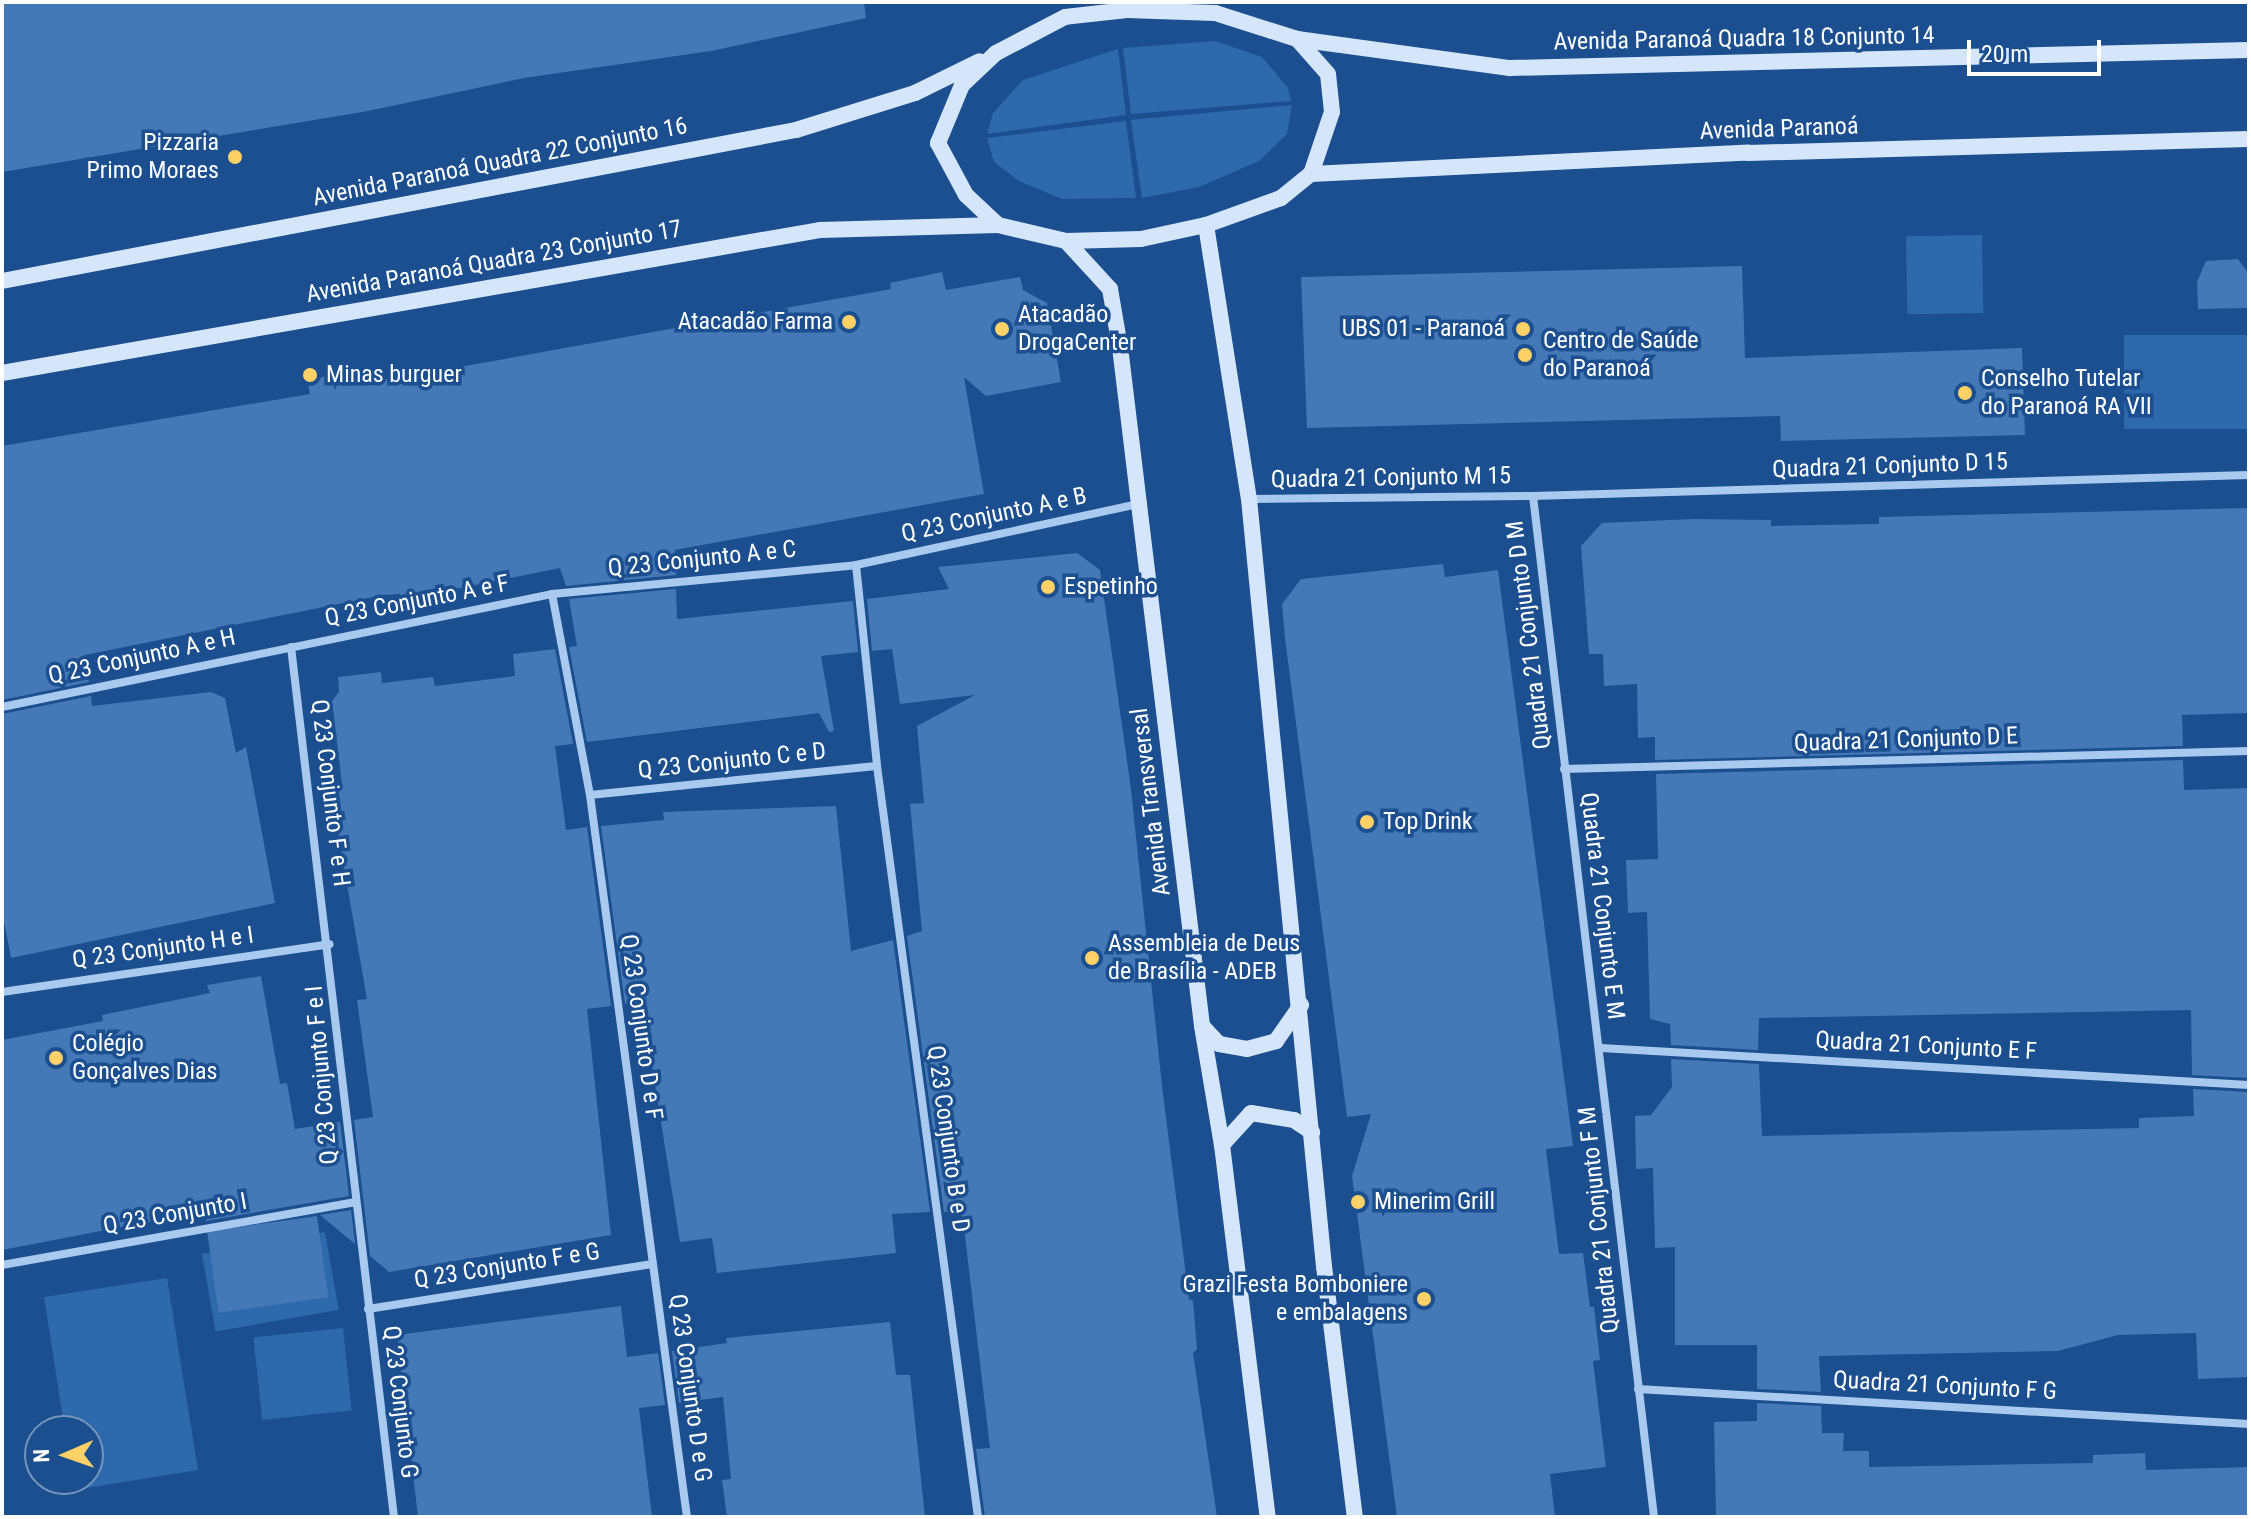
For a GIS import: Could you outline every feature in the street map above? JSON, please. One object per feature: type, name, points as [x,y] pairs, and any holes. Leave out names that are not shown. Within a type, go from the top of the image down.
[{"type":"street","name":"Avenida Paranoá Quadra 18 Conjunto 14","points":[[1064,10],[1211,7],[1297,39],[1510,68],[2245,50]]},
{"type":"street","points":[[998,225],[966,195],[938,143],[962,85],[996,53],[1064,10]]},
{"type":"street","points":[[1297,39],[1328,74],[1331,92],[1332,112],[1311,174]]},
{"type":"street","name":"Avenida Paranoá Quadra 22 Conjunto 16","points":[[2,281],[796,130],[915,93],[996,53]]},
{"type":"street","name":"Avenida Paranoá","points":[[1311,174],[1685,156],[2249,139]]},
{"type":"street","name":"Avenida Paranoá Quadra 23 Conjunto 17","points":[[2,373],[820,230],[998,225],[1066,241],[1141,239],[1206,225],[1281,198],[1311,174]]},
{"type":"street","points":[[1206,225],[1249,499],[1312,1132],[1355,1517]]},
{"type":"street","name":"Avenida Transversal","points":[[1066,241],[1110,289],[1140,504],[1202,1026],[1222,1145],[1268,1517]]},
{"type":"street","name":"Quadra 21 Conjunto D 15","points":[[1533,496],[2249,475]]},
{"type":"street","name":"Quadra 21 Conjunto M 15","points":[[1249,499],[1533,496]]},
{"type":"street","name":"Quadra 21 Conjunto D M","points":[[1533,496],[1564,769]]},
{"type":"street","name":"Q 23 Conjunto A e B","points":[[856,565],[1140,504]]},
{"type":"street","name":"Q 23 Conjunto A e C","points":[[552,594],[856,565]]},
{"type":"street","name":"Q 23 Conjunto B e D","points":[[856,565],[877,766],[978,1517]]},
{"type":"street","name":"Q 23 Conjunto A e F","points":[[291,647],[552,594]]},
{"type":"street","name":"Q 23 Conjunto D e F","points":[[552,594],[590,795],[652,1264]]},
{"type":"street","name":"Q 23 Conjunto A e H","points":[[2,707],[291,647]]},
{"type":"street","name":"Q 23 Conjunto F e H","points":[[291,647],[330,944]]},
{"type":"street","name":"Quadra 21 Conjunto D E","points":[[1564,769],[2249,751]]},
{"type":"street","name":"Q 23 Conjunto C e D","points":[[590,795],[877,766]]},
{"type":"street","name":"Quadra 21 Conjunto E M","points":[[1564,769],[1601,1048]]},
{"type":"street","name":"Q 23 Conjunto H e I","points":[[2,992],[330,944]]},
{"type":"street","name":"Q 23 Conjunto F e I","points":[[330,944],[354,1202],[368,1309]]},
{"type":"street","points":[[1202,1026],[1219,1044],[1247,1049],[1276,1041],[1301,1005]]},
{"type":"street","name":"Quadra 21 Conjunto E F","points":[[1601,1048],[2249,1085]]},
{"type":"street","name":"Quadra 21 Conjunto F M","points":[[1601,1048],[1654,1517]]},
{"type":"street","points":[[1222,1145],[1251,1113],[1294,1120],[1312,1132]]},
{"type":"street","name":"Q 23 Conjunto I","points":[[2,1265],[354,1202]]},
{"type":"street","name":"Q 23 Conjunto F e G","points":[[368,1309],[652,1264]]},
{"type":"street","name":"Q 23 Conjunto D e G","points":[[652,1264],[687,1517]]},
{"type":"street","name":"Q 23 Conjunto G","points":[[368,1309],[394,1517]]},
{"type":"street","name":"Quadra 21 Conjunto F G","points":[[1638,1389],[2249,1424]]},
{"type":"shaded area","points":[[1215,41],[1262,57],[1288,88],[1291,101],[1131,114],[1123,48]]},
{"type":"shaded area","points":[[1118,49],[1126,115],[987,134],[993,113],[1023,80]]},
{"type":"shaded area","points":[[1292,105],[1287,134],[1259,161],[1199,187],[1142,198],[1131,120]]},
{"type":"shaded area","points":[[1126,121],[1136,198],[1062,199],[1019,181],[994,162],[987,138]]},
{"type":"shaded area","points":[[1982,235],[1983,313],[1907,314],[1906,236]]},
{"type":"shaded area","points":[[2124,335],[2249,335],[2249,429],[2124,429]]},
{"type":"shaded area","points":[[325,1232],[339,1310],[216,1332],[202,1254]]},
{"type":"shaded area","points":[[167,1278],[198,1470],[104,1485],[104,1415],[62,1415],[44,1297]]},
{"type":"shaded area","points":[[343,1328],[352,1411],[262,1420],[253,1337]]},
{"type":"building","points":[[2,2],[864,2],[866,18],[711,51],[524,78],[368,111],[2,172]]},
{"type":"building","points":[[2238,259],[2249,274],[2249,308],[2198,309],[2197,282],[2206,261]]},
{"type":"building","name":"Centro de Saúde do Paranoá","points":[[1742,266],[1745,358],[2022,348],[2025,435],[1781,441],[1780,416],[1307,428],[1301,277]]},
{"type":"building","points":[[942,272],[946,290],[1020,277],[1023,290],[1047,303],[1061,382],[986,396],[964,377],[984,494],[675,550],[676,575],[566,586],[560,568],[400,600],[400,594],[383,595],[85,655],[89,682],[2,700],[2,446],[310,394],[307,380],[360,370],[362,383],[449,369],[891,289],[890,283]]},
{"type":"building","points":[[2249,508],[2249,713],[2182,715],[2183,746],[1655,760],[1655,737],[1638,738],[1637,684],[1604,686],[1603,654],[1589,654],[1581,546],[1602,523],[1693,519],[1771,520],[1771,526],[1879,524],[1879,517]]},
{"type":"building","points":[[1077,553],[1100,570],[1131,789],[1162,1086],[1189,1299],[1193,1301],[1197,1349],[1193,1353],[1217,1517],[985,1517],[976,1449],[990,1448],[963,1219],[959,1211],[944,1212],[907,936],[922,931],[910,804],[924,803],[917,726],[975,695],[900,704],[892,649],[872,651],[867,599],[949,589],[938,567]]},
{"type":"building","points":[[1443,564],[1445,577],[1498,570],[1573,1146],[1546,1149],[1559,1254],[1583,1253],[1590,1307],[1594,1307],[1600,1360],[1593,1361],[1606,1467],[1550,1474],[1555,1517],[1397,1517],[1352,1176],[1371,1114],[1347,1117],[1285,638],[1282,604],[1301,579]]},
{"type":"building","points":[[676,589],[677,619],[853,601],[858,652],[821,656],[834,731],[829,732],[819,713],[587,742],[569,647],[577,646],[569,599]]},
{"type":"building","points":[[555,649],[573,744],[555,746],[566,830],[587,827],[611,1006],[587,1009],[611,1235],[389,1272],[370,1256],[354,1120],[373,1117],[357,1000],[367,999],[330,787],[342,784],[332,701],[339,692],[338,677],[381,672],[382,683],[433,677],[435,686],[515,676],[513,654]]},
{"type":"building","points":[[211,692],[225,698],[236,753],[246,747],[275,903],[11,958],[2,910],[2,714],[91,696],[92,706]]},
{"type":"building","points":[[2183,760],[2184,790],[2249,788],[2249,1078],[2192,1075],[2191,1010],[1759,1018],[1758,1050],[1671,1045],[1670,1024],[1650,1019],[1647,912],[1628,913],[1626,860],[1658,859],[1656,774]]},
{"type":"building","points":[[836,806],[851,951],[893,940],[930,1212],[892,1214],[896,1253],[717,1273],[712,1238],[680,1242],[642,1002],[625,1004],[601,826],[664,820],[663,812]]},
{"type":"building","points":[[261,976],[280,1084],[287,1083],[295,1129],[340,1122],[349,1196],[206,1221],[205,1214],[142,1223],[2,1250],[2,1040],[103,1021],[102,1015],[210,993],[207,985]]},
{"type":"building","points":[[1671,1059],[1759,1064],[1762,1136],[2139,1128],[2139,1118],[2194,1116],[2193,1089],[2249,1092],[2249,1377],[2198,1379],[2196,1333],[2118,1335],[2058,1351],[1819,1356],[1821,1392],[1757,1389],[1757,1345],[1675,1345],[1675,1247],[1655,1248],[1653,1168],[1636,1169],[1635,1116],[1651,1115],[1672,1087]]},
{"type":"building","points":[[351,1210],[355,1244],[320,1215]]},
{"type":"building","points":[[317,1216],[328,1297],[218,1313],[207,1231]]},
{"type":"building","points":[[621,1306],[627,1357],[658,1353],[665,1405],[639,1408],[652,1517],[418,1517],[397,1335]]},
{"type":"building","points":[[890,1322],[896,1375],[910,1375],[925,1517],[727,1517],[722,1480],[731,1479],[723,1397],[679,1403],[672,1351],[727,1343],[726,1338]]},
{"type":"building","points":[[1757,1403],[1821,1406],[1822,1433],[1844,1433],[1843,1451],[1869,1451],[1869,1467],[2093,1463],[2093,1455],[2145,1453],[2146,1470],[2249,1467],[2249,1517],[1716,1517],[1714,1422],[1757,1421]]},
{"type":"place","name":"Pizzaria Primo Moraes","points":[[235,157]]},
{"type":"place","name":"Atacadão Farma","points":[[849,322]]},
{"type":"place","name":"Atacadão DrogaCenter","points":[[1002,329]]},
{"type":"place","name":"UBS 01 - Paranoá","points":[[1523,329]]},
{"type":"place","name":"Centro de Saúde do Paranoá","points":[[1525,355]]},
{"type":"place","name":"Minas burguer","points":[[310,375]]},
{"type":"place","name":"Conselho Tutelar do Paranoá RA VII","points":[[1965,393]]},
{"type":"place","name":"Espetinho","points":[[1048,587]]},
{"type":"place","name":"Top Drink","points":[[1367,822]]},
{"type":"place","name":"Assembleia de Deus de Brasília - ADEB","points":[[1092,958]]},
{"type":"place","name":"Colégio Gonçalves Dias","points":[[56,1058]]},
{"type":"place","name":"Minerim Grill","points":[[1358,1202]]},
{"type":"place","name":"Grazi Festa Bomboniere e embalagens","points":[[1424,1299]]}]
